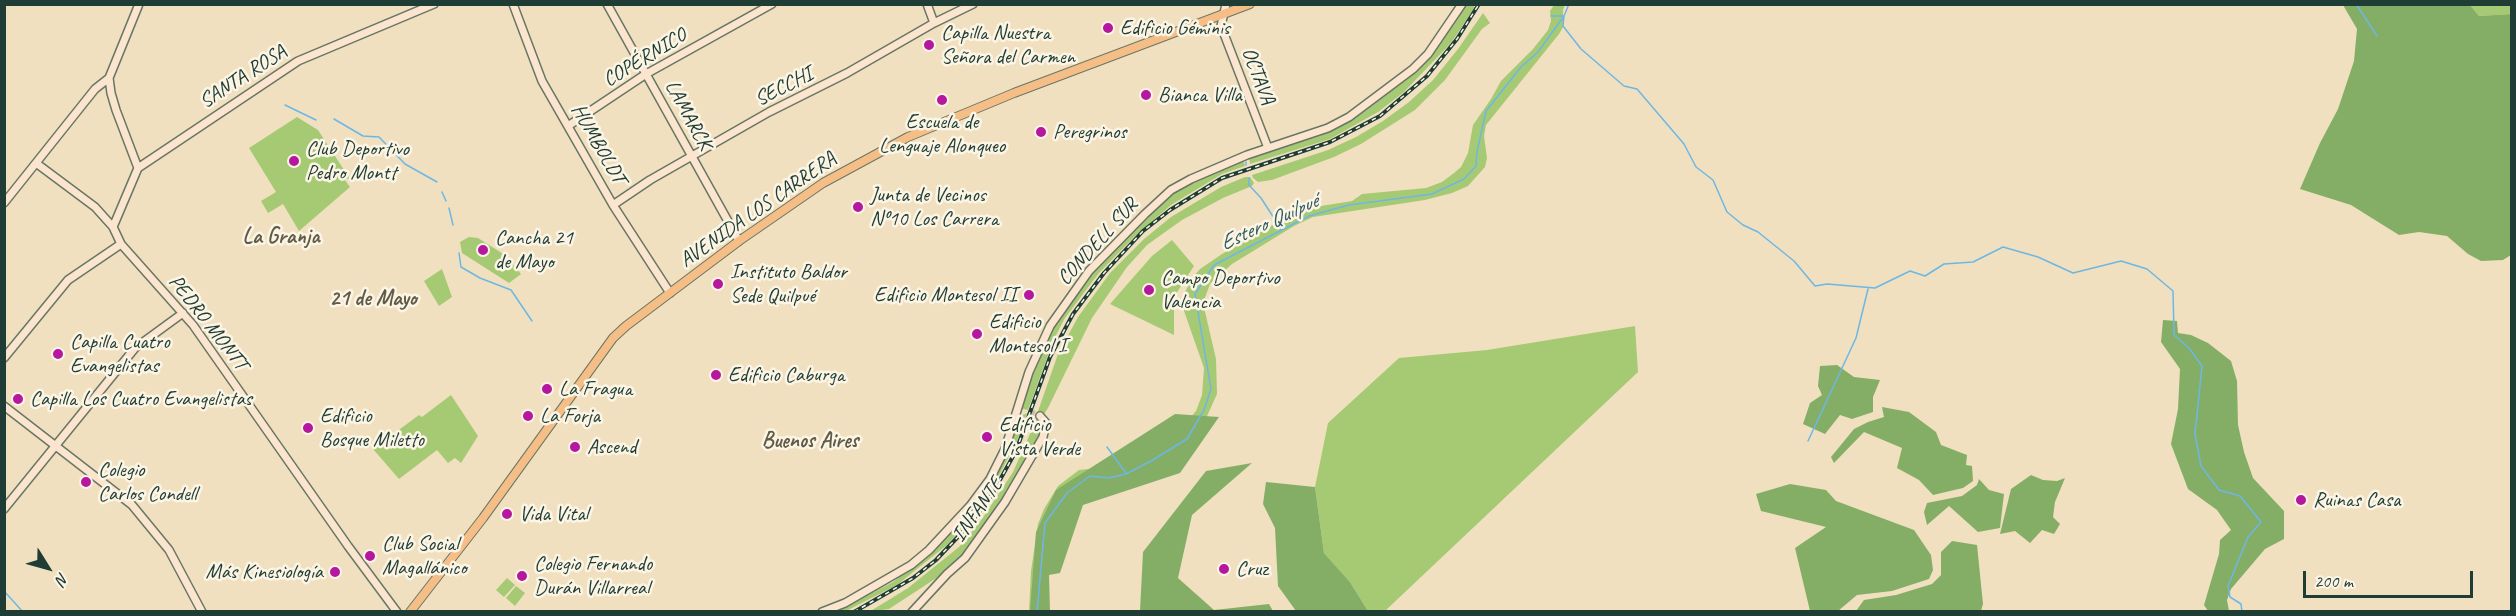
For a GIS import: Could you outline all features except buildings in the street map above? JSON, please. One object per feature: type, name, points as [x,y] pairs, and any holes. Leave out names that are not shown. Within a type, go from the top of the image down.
[{"type":"main road","name":"AVENIDA LOS CARRERA","points":[[410,612],[490,508],[601,352],[626,326],[739,242],[823,183],[908,137],[1014,93],[1250,4]]},
{"type":"street","points":[[113,227],[138,168],[116,110],[110,78],[139,4]]},
{"type":"street","name":"SANTA ROSA","points":[[138,168],[298,60],[434,4]]},
{"type":"street","name":"HUMBOLDT","points":[[513,4],[542,81],[614,205],[670,293]]},
{"type":"street","name":"LAMARCK","points":[[607,4],[739,242]]},
{"type":"street","name":"COPÉRNICO","points":[[568,126],[646,74],[772,4]]},
{"type":"street","points":[[927,4],[934,23]]},
{"type":"street","name":"SECCHI","points":[[614,205],[692,156],[769,112],[858,67],[934,23],[973,4]]},
{"type":"street","name":"OCTAVA","points":[[1226,4],[1221,26],[1268,148]]},
{"type":"street","name":"CONDELL SUR","points":[[822,612],[880,585],[911,565],[935,544],[990,479],[1005,449],[1038,349],[1050,326],[1089,271],[1171,190],[1218,166],[1328,128],[1349,117],[1394,86],[1428,54],[1462,4]]},
{"type":"street","points":[[4,203],[95,89],[110,78]]},
{"type":"street","name":"PEDRO MONTT","points":[[36,164],[95,207],[113,227],[121,244],[183,313],[348,546],[398,612]]},
{"type":"street","points":[[4,358],[68,280],[121,244]]},
{"type":"street","points":[[4,509],[135,348],[183,313]]},
{"type":"street","points":[[4,406],[138,512],[169,550],[202,612]]},
{"type":"street","points":[[1018,410],[1028,412]]},
{"type":"street","name":"INFANTE","points":[[912,612],[965,558],[1017,482],[1043,437],[1046,423],[1040,416]]},
{"type":"green space","points":[[1465,5],[1475,7],[1451,43],[1404,92],[1378,112],[1330,139],[1250,164],[1249,156],[1294,143],[1364,109],[1386,94],[1424,63],[1437,48]]},
{"type":"green space","points":[[1554,5],[1565,5],[1563,27],[1486,125],[1485,167],[1468,186],[1425,200],[1313,217],[1232,264],[1210,284],[1203,303],[1216,359],[1217,394],[1203,425],[1057,511],[1042,611],[1029,612],[1031,571],[1038,524],[1058,486],[1079,470],[1107,467],[1179,431],[1196,411],[1202,395],[1204,368],[1184,311],[1186,290],[1193,277],[1200,269],[1222,254],[1290,215],[1315,207],[1352,201],[1362,194],[1426,188],[1442,182],[1454,173],[1461,167],[1468,153],[1473,125],[1501,81],[1533,49],[1548,30],[1551,21],[1550,11]]},
{"type":"green space","points":[[2343,5],[2470,5],[2479,16],[2511,14],[2511,255],[2503,260],[2481,261],[2468,254],[2447,236],[2419,232],[2399,235],[2351,205],[2300,189],[2338,109],[2354,61],[2357,29]]},
{"type":"green space","points":[[2470,5],[2511,5],[2511,14],[2479,16]]},
{"type":"green space","points":[[1483,13],[1490,23],[1482,29],[1445,80],[1415,110],[1361,144],[1334,157],[1272,180],[1258,182],[1253,178],[1252,175],[1328,150],[1383,121],[1433,80]]},
{"type":"green space","name":"Club Deportivo Pedro Montt","points":[[297,117],[318,130],[350,179],[344,179],[350,187],[299,231],[283,204],[268,213],[261,201],[276,192],[249,148]]},
{"type":"green space","points":[[1243,158],[1245,166],[1222,174],[1171,205],[1134,237],[1099,273],[1065,318],[1054,339],[1028,410],[1023,409],[1021,406],[1031,372],[1053,326],[1096,267],[1169,194]]},
{"type":"green space","points":[[1250,177],[1254,183],[1252,186],[1223,198],[1182,220],[1147,245],[1127,267],[1092,318],[1048,408],[1044,414],[1037,414],[1058,354],[1078,317],[1110,273],[1144,239],[1171,217],[1221,187]]},
{"type":"green space","points":[[469,237],[478,238],[505,255],[521,274],[509,283],[462,253],[460,242]]},
{"type":"green space","name":"Campo Deportivo Valencia","points":[[1172,240],[1194,266],[1174,297],[1174,335],[1110,304],[1152,256]]},
{"type":"green space","points":[[442,269],[452,297],[439,306],[424,281]]},
{"type":"green space","points":[[2163,320],[2177,321],[2178,333],[2191,335],[2208,343],[2231,361],[2237,381],[2238,425],[2253,478],[2284,511],[2284,539],[2265,549],[2231,589],[2227,600],[2229,611],[2208,611],[2204,605],[2219,554],[2220,540],[2231,530],[2217,510],[2188,489],[2171,444],[2178,409],[2180,369],[2161,342]]},
{"type":"green space","points":[[1635,326],[1638,372],[1385,611],[1368,611],[1350,582],[1324,553],[1315,487],[1328,423],[1399,358],[1487,350]]},
{"type":"green space","points":[[1837,365],[1854,377],[1880,380],[1873,397],[1873,412],[1852,419],[1840,415],[1825,434],[1803,424],[1810,403],[1822,395],[1818,386],[1820,366]]},
{"type":"green space","points":[[451,395],[478,436],[461,463],[455,458],[448,463],[437,450],[399,479],[373,449]]},
{"type":"green space","points":[[1882,407],[1909,412],[1936,432],[1941,445],[1967,455],[1966,465],[1972,466],[1973,481],[1963,488],[1933,495],[1919,480],[1897,468],[1902,448],[1864,432],[1834,463],[1831,457],[1854,429],[1884,417]]},
{"type":"green space","points":[[1027,413],[1017,441],[991,491],[976,513],[947,545],[897,585],[846,611],[836,612],[893,582],[936,548],[984,495],[1005,457],[1019,417]]},
{"type":"green space","points":[[1175,414],[1219,417],[1180,473],[1083,505],[1060,573],[1049,575],[1050,611],[1030,611],[1036,532],[1056,490]]},
{"type":"green space","points":[[1037,418],[1040,421],[1042,432],[1000,505],[963,556],[938,577],[889,609],[869,612],[908,588],[959,547],[980,522],[1013,472]]},
{"type":"green space","points":[[1252,463],[1192,515],[1178,578],[1214,610],[1269,604],[1273,611],[1140,611],[1143,552],[1206,471]]},
{"type":"green space","points":[[2031,475],[2043,480],[2057,481],[2065,478],[2055,502],[2053,517],[2060,524],[2054,534],[2042,530],[2030,543],[2015,531],[2000,534],[2011,489]]},
{"type":"green space","points":[[1979,479],[1989,490],[2004,494],[2000,528],[1978,532],[1949,506],[1927,525],[1924,512],[1927,503],[1962,496],[1977,485]]},
{"type":"green space","points":[[1266,482],[1315,487],[1324,553],[1350,582],[1368,611],[1296,611],[1278,586],[1275,528],[1263,504]]},
{"type":"green space","points":[[1790,484],[1826,490],[1836,501],[1914,530],[1931,555],[1933,570],[1929,579],[1892,591],[1857,595],[1838,611],[1810,611],[1795,548],[1826,527],[1761,511],[1756,494]]},
{"type":"green space","points":[[1952,541],[1977,545],[1983,604],[1981,611],[1856,611],[1864,600],[1896,595],[1932,584],[1941,575],[1941,552]]},
{"type":"green space","points":[[507,578],[515,585],[504,597],[496,590]]},
{"type":"green space","points":[[516,586],[525,593],[515,606],[506,598]]},
{"type":"waterway","name":"Estero Quilpué","points":[[1037,612],[1045,523],[1067,493],[1090,476],[1109,478],[1126,474],[1151,461],[1187,439],[1204,410],[1211,389],[1195,294],[1214,265],[1309,216],[1349,205],[1432,194],[1464,179],[1476,166],[1486,111],[1521,67],[1538,52],[1564,16],[1569,4]]},
{"type":"waterway","points":[[2356,4],[2377,36]]},
{"type":"waterway","points":[[1551,16],[1564,16],[1563,26],[1581,49],[1624,86],[1637,89],[1684,144],[1696,167],[1713,180],[1727,212],[1743,225],[1758,232],[1794,261],[1815,286],[1827,284],[1875,288],[1910,271],[1925,276],[1944,264],[1973,262],[2003,247],[2038,257],[2073,273],[2121,261],[2147,269],[2173,291],[2174,335],[2189,348],[2202,366],[2195,434],[2201,466],[2219,490],[2240,496],[2261,522],[2248,537],[2228,586],[2230,597],[2241,604],[2242,612]]},
{"type":"waterway","points":[[285,105],[316,120]]},
{"type":"waterway","points":[[334,119],[363,136],[379,137],[405,164],[437,182]]},
{"type":"waterway","points":[[1249,178],[1249,185],[1261,198],[1281,229]]},
{"type":"waterway","points":[[442,192],[446,201]]},
{"type":"waterway","points":[[449,208],[453,225]]},
{"type":"waterway","points":[[459,253],[461,267],[480,278],[511,290],[532,321]]},
{"type":"waterway","points":[[1808,441],[1856,338],[1868,289]]},
{"type":"waterway","points":[[1107,447],[1126,473]]},
{"type":"waterway","points":[[4,591],[23,612]]},
{"type":"tunnel","points":[[1028,412],[1040,416]]},
{"type":"railway","points":[[854,612],[913,578],[936,560],[972,522],[991,496],[1016,451],[1050,357],[1073,314],[1104,273],[1143,231],[1170,210],[1222,178],[1330,142],[1380,116],[1427,76],[1457,39],[1479,4]]},
{"type":"place","name":"Edificio Géminis","points":[[1108,28]]},
{"type":"place","name":"Capilla Nuestra Señora del Carmen","points":[[929,45]]},
{"type":"place","name":"Bianca Villa","points":[[1146,95]]},
{"type":"place","name":"Escuela de Lenguaje Alonqueo","points":[[942,100]]},
{"type":"place","name":"Peregrinos","points":[[1041,132]]},
{"type":"place","name":"Club Deportivo Pedro Montt","points":[[294,161]]},
{"type":"place","name":"Junta de Vecinos Nº10 Los Carrera","points":[[858,207]]},
{"type":"place","name":"Cancha 21 de Mayo","points":[[483,250]]},
{"type":"place","name":"Instituto Baldor Sede Quilpué","points":[[718,284]]},
{"type":"place","name":"Campo Deportivo Valencia","points":[[1149,290]]},
{"type":"place","name":"Edificio Montesol II","points":[[1029,295]]},
{"type":"place","name":"Edificio Montesol I","points":[[977,334]]},
{"type":"place","name":"Capilla Cuatro Evangelistas","points":[[58,354]]},
{"type":"place","name":"Edificio Caburga","points":[[716,375]]},
{"type":"place","name":"La Fragua","points":[[547,389]]},
{"type":"place","name":"Capilla Los Cuatro Evangelistas","points":[[18,399]]},
{"type":"place","name":"La Forja","points":[[528,416]]},
{"type":"place","name":"Edificio Bosque Miletto","points":[[308,428]]},
{"type":"place","name":"Edificio Vista Verde","points":[[987,437]]},
{"type":"place","name":"Ascend","points":[[575,447]]},
{"type":"place","name":"Colegio Carlos Condell","points":[[86,482]]},
{"type":"place","name":"Ruinas Casa","points":[[2301,500]]},
{"type":"place","name":"Vida Vital","points":[[507,514]]},
{"type":"place","name":"Club Social Magallánico","points":[[370,556]]},
{"type":"place","name":"Cruz","points":[[1224,569]]},
{"type":"place","name":"Más Kinesiología","points":[[335,572]]},
{"type":"place","name":"Colegio Fernando Durán Villarreal","points":[[522,576]]},
{"type":"district","name":"La Granja","points":[[281,237]]},
{"type":"district","name":"21 de Mayo","points":[[373,299]]},
{"type":"district","name":"Buenos Aires","points":[[810,441]]}]
